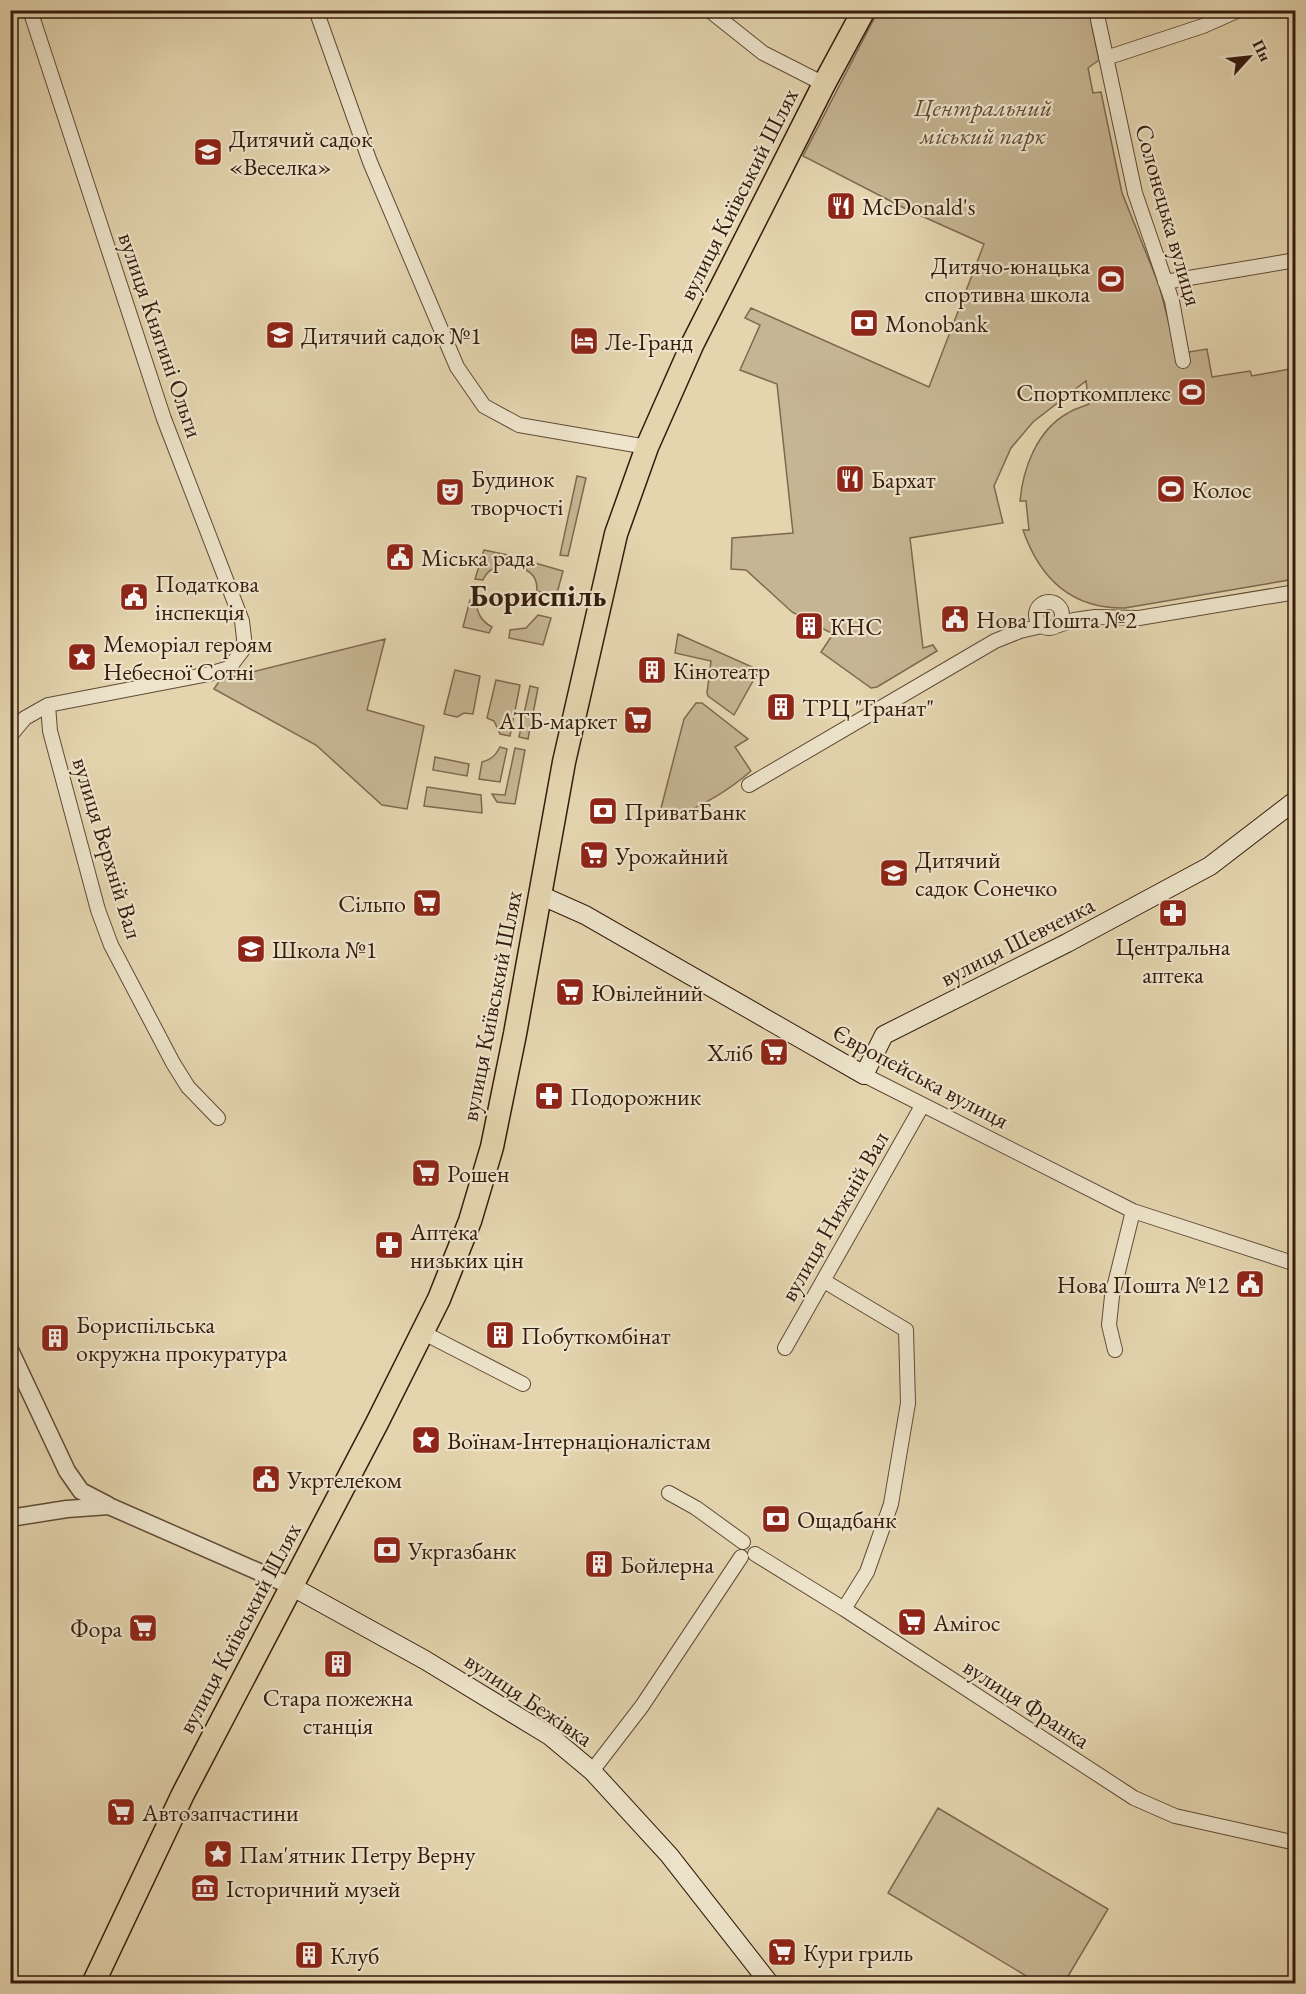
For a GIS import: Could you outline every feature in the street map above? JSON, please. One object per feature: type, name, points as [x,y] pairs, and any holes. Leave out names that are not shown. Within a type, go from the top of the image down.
[{"type":"highway","name":"вулиця Київський Шлях","points":[[93,1983],[183,1794],[439,1299],[470,1221],[492,1147],[515,1034],[564,762],[616,534],[647,447],[693,343],[864,10]]},
{"type":"main road","name":"вулиця Шевченка","points":[[864,1075],[884,1035],[1077,938],[1210,866],[1296,800]]},
{"type":"main road","name":"Європейська вулиця","points":[[540,895],[585,915],[864,1075]]},
{"type":"main road","name":"вулиця Бежівка","points":[[291,1586],[425,1660],[550,1736],[592,1771],[669,1855],[770,1983]]},
{"type":"street","name":"вулиця Княгині Ольги","points":[[30,10],[164,419],[242,621],[245,647],[229,668],[209,674],[48,705]]},
{"type":"street","points":[[315,10],[370,162],[452,356],[484,406],[519,425],[647,447]]},
{"type":"street","points":[[709,10],[763,52],[824,84]]},
{"type":"street","name":"Солонецька вулиця","points":[[1096,10],[1135,193],[1172,301],[1183,361]]},
{"type":"street","points":[[1106,58],[1203,26],[1239,10]]},
{"type":"street","points":[[1165,282],[1296,260]]},
{"type":"street","points":[[1045,622],[1095,617],[1140,618],[1296,592]]},
{"type":"street","points":[[1045,622],[1039,607],[1050,602],[1095,617]]},
{"type":"street","points":[[749,784],[995,641],[1062,616],[1057,605]]},
{"type":"street","points":[[10,736],[25,718],[48,705]]},
{"type":"street","name":"вулиця Верхній Вал","points":[[48,705],[50,731],[98,910],[111,945],[173,1063],[188,1087],[218,1118]]},
{"type":"street","name":"Європейська вулиця","points":[[864,1075],[1133,1211],[1296,1264]]},
{"type":"street","name":"вулиця Нижній Вал","points":[[784,1348],[922,1106]]},
{"type":"street","points":[[1115,1350],[1109,1325],[1112,1296],[1133,1211]]},
{"type":"street","points":[[824,1281],[906,1330],[908,1403],[891,1504],[867,1572],[844,1610]]},
{"type":"street","points":[[422,1332],[522,1384]]},
{"type":"street","points":[[10,1350],[67,1471],[81,1491],[109,1506],[291,1586]]},
{"type":"street","points":[[592,1771],[642,1706],[748,1556],[738,1549],[743,1542],[696,1508],[669,1493]]},
{"type":"street","points":[[10,1518],[67,1509],[109,1506]]},
{"type":"street","name":"вулиця Франка","points":[[748,1556],[844,1610],[1134,1798],[1175,1816],[1296,1843]]},
{"type":"green space","name":"Центральний міський парк","points":[[878,11],[1089,11],[1099,60],[1088,68],[1093,93],[1101,92],[1122,193],[1159,285],[1177,354],[1207,349],[1212,377],[1250,371],[1252,376],[1295,368],[1295,579],[1125,608],[1089,603],[1060,588],[1039,563],[1030,547],[1023,530],[1029,530],[1026,501],[1020,501],[1028,463],[1040,440],[1057,420],[1089,404],[1086,381],[1033,422],[1011,448],[994,486],[1003,523],[910,538],[923,648],[933,645],[937,651],[877,687],[871,688],[821,652],[833,634],[792,612],[746,570],[731,569],[732,538],[793,533],[777,384],[740,370],[760,325],[745,318],[751,308],[929,387],[984,244],[906,209],[803,156]]},
{"type":"green space","points":[[577,476],[586,478],[568,556],[560,555]]},
{"type":"green space","points":[[484,550],[508,555],[505,565],[487,573],[483,580],[475,579]]},
{"type":"green space","points":[[528,561],[563,571],[556,597],[537,591],[535,579],[526,570]]},
{"type":"green space","points":[[470,600],[476,601],[480,616],[492,627],[489,633],[463,627]]},
{"type":"green space","points":[[538,615],[551,618],[543,645],[509,638],[510,630],[526,628]]},
{"type":"green space","points":[[678,634],[759,670],[734,715],[708,696],[711,661],[675,653]]},
{"type":"green space","points":[[385,639],[367,710],[424,726],[407,809],[382,805],[316,745],[214,689],[220,680]]},
{"type":"green space","points":[[455,670],[480,676],[473,714],[464,713],[457,717],[444,714]]},
{"type":"green space","points":[[496,680],[520,685],[510,736],[500,734],[494,721],[487,718]]},
{"type":"green space","points":[[530,686],[538,688],[528,739],[519,737]]},
{"type":"green space","points":[[696,703],[702,703],[748,739],[735,747],[751,771],[714,798],[673,818],[660,812],[684,719]]},
{"type":"green space","points":[[500,747],[507,749],[500,782],[479,779],[482,762],[493,757]]},
{"type":"green space","points":[[515,748],[525,750],[515,804],[497,802],[492,794],[505,795]]},
{"type":"green space","points":[[435,757],[469,764],[467,776],[433,770]]},
{"type":"green space","points":[[427,787],[481,795],[482,813],[424,806]]},
{"type":"green space","points":[[938,1808],[1108,1909],[1064,1983],[1038,1983],[888,1893]]},
{"type":"place","name":"Дитячий садок «Веселка»","points":[[208,152]]},
{"type":"place","name":"McDonald's","points":[[841,206]]},
{"type":"place","name":"Дитячо-юнацька спортивна школа","points":[[1111,279]]},
{"type":"place","name":"Monobank","points":[[864,323]]},
{"type":"place","name":"Дитячий садок №1","points":[[280,335]]},
{"type":"place","name":"Ле-Гранд","points":[[584,341]]},
{"type":"place","name":"Спорткомплекс","points":[[1192,392]]},
{"type":"place","name":"Бархат","points":[[850,479]]},
{"type":"place","name":"Колос","points":[[1171,489]]},
{"type":"place","name":"Будинок творчості","points":[[450,492]]},
{"type":"place","name":"Міська рада","points":[[400,557]]},
{"type":"place","name":"Податкова інспекція","points":[[134,597]]},
{"type":"place","name":"Нова Пошта №2","points":[[955,619]]},
{"type":"place","name":"КНС","points":[[809,626]]},
{"type":"place","name":"Меморіал героям Небесної Сотні","points":[[82,657]]},
{"type":"place","name":"Кінотеатр","points":[[652,670]]},
{"type":"place","name":"ТРЦ \"Гранат\"","points":[[781,707]]},
{"type":"place","name":"АТБ-маркет","points":[[638,720]]},
{"type":"place","name":"ПриватБанк","points":[[603,811]]},
{"type":"place","name":"Урожайний","points":[[594,855]]},
{"type":"place","name":"Дитячий садок Сонечко","points":[[894,873]]},
{"type":"place","name":"Сільпо","points":[[427,903]]},
{"type":"place","name":"Центральна аптека","points":[[1173,913]]},
{"type":"place","name":"Школа №1","points":[[251,949]]},
{"type":"place","name":"Ювілейний","points":[[570,992]]},
{"type":"place","name":"Хліб","points":[[774,1052]]},
{"type":"place","name":"Подорожник","points":[[549,1096]]},
{"type":"place","name":"Рошен","points":[[426,1173]]},
{"type":"place","name":"Аптека низьких цін","points":[[389,1245]]},
{"type":"place","name":"Нова Пошта №12","points":[[1250,1284]]},
{"type":"place","name":"Побуткомбінат","points":[[500,1335]]},
{"type":"place","name":"Бориспільська окружна прокуратура","points":[[55,1338]]},
{"type":"place","name":"Воїнам-Інтернаціоналістам","points":[[426,1440]]},
{"type":"place","name":"Укртелеком","points":[[266,1479]]},
{"type":"place","name":"Ощадбанк","points":[[776,1519]]},
{"type":"place","name":"Укргазбанк","points":[[387,1550]]},
{"type":"place","name":"Бойлерна","points":[[599,1564]]},
{"type":"place","name":"Амігос","points":[[912,1622]]},
{"type":"place","name":"Фора","points":[[143,1628]]},
{"type":"place","name":"Стара пожежна станція","points":[[338,1664]]},
{"type":"place","name":"Автозапчастини","points":[[121,1812]]},
{"type":"place","name":"Пам'ятник Петру Верну","points":[[218,1854]]},
{"type":"place","name":"Історичний музей","points":[[205,1888]]},
{"type":"place","name":"Кури гриль","points":[[782,1952]]},
{"type":"place","name":"Клуб","points":[[309,1955]]},
{"type":"district","name":"Бориспіль","points":[[538,595]]}]
